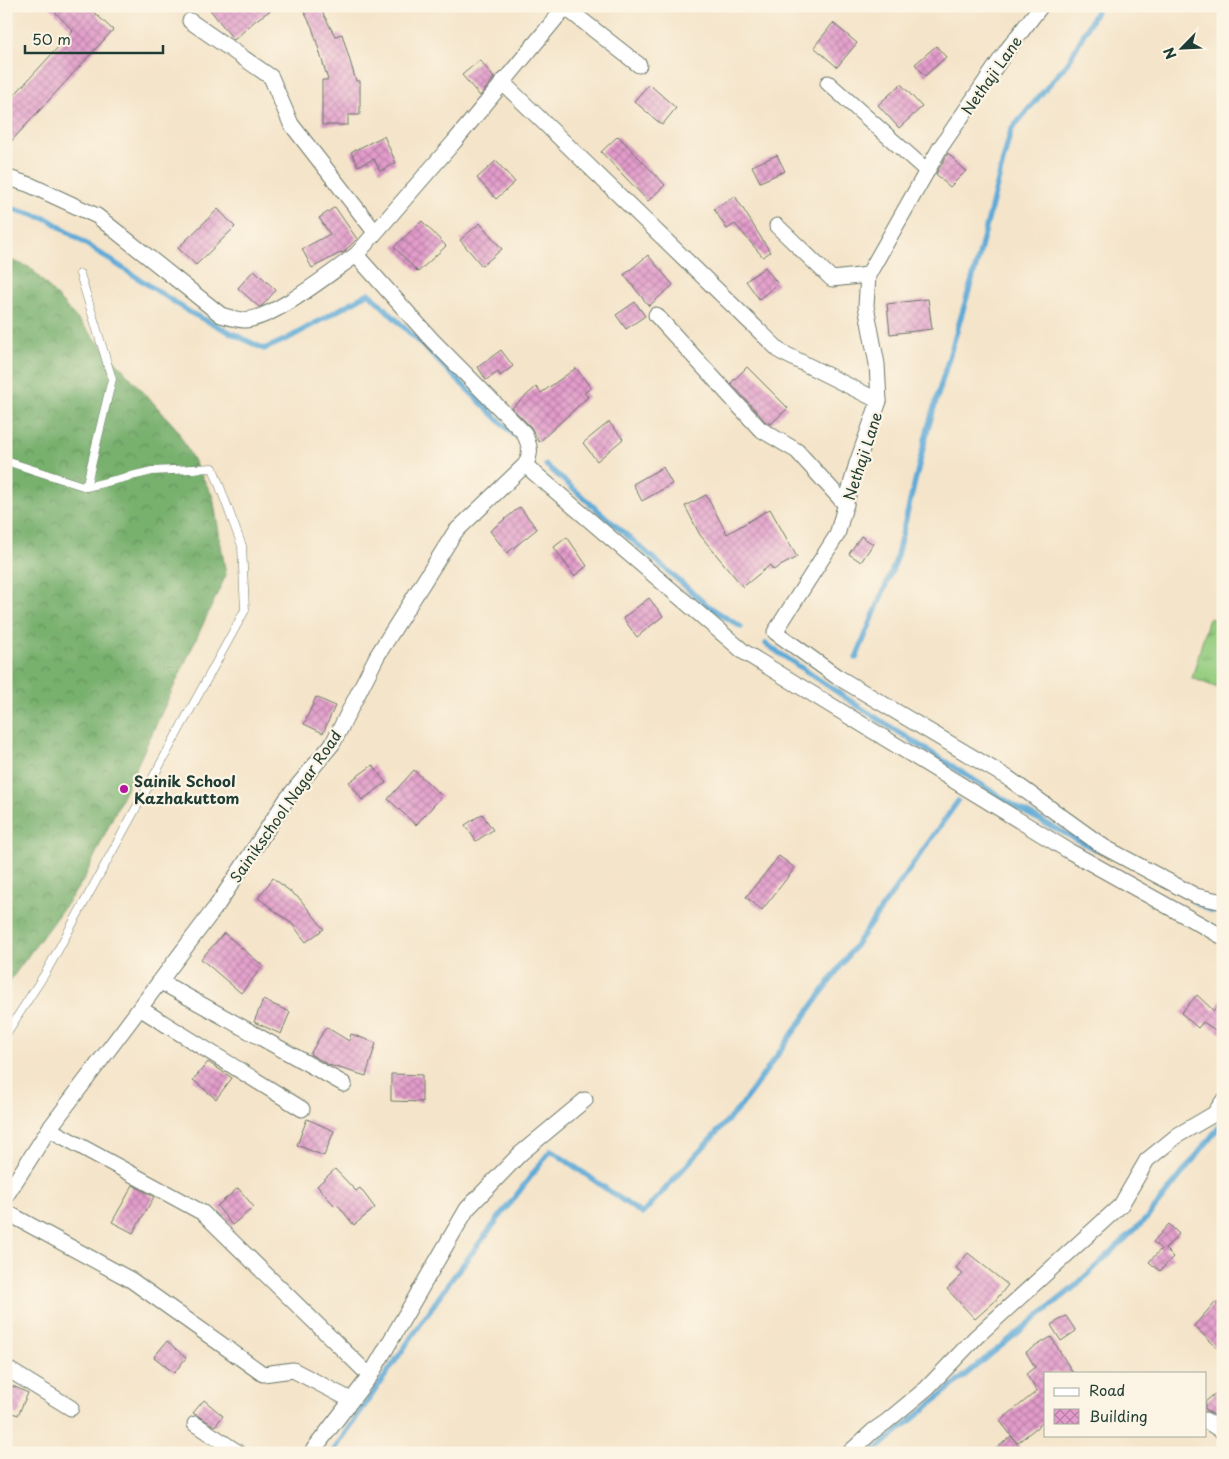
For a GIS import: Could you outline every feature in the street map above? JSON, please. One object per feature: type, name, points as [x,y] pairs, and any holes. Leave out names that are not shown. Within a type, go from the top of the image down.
[{"type":"street","name":"Nethaji Lane","points":[[1041,6],[1007,50],[940,148],[868,275],[866,306],[877,364],[879,402],[857,463],[837,536],[774,632],[836,676],[1008,778],[1104,847],[1196,896],[1223,902]]},
{"type":"street","points":[[6,176],[97,216],[221,315],[244,320],[266,315],[293,299],[356,255],[454,142],[565,7],[639,65]]},
{"type":"street","points":[[190,21],[271,77],[291,124],[375,232]]},
{"type":"street","points":[[502,82],[782,352],[879,402]]},
{"type":"street","points":[[828,83],[927,171]]},
{"type":"street","points":[[777,226],[832,279],[868,275]]},
{"type":"street","points":[[356,255],[432,340],[524,433],[530,446],[530,456],[525,465],[744,652],[1069,851],[1223,937]]},
{"type":"street","points":[[656,315],[760,429],[797,451],[846,506]]},
{"type":"street","name":"Sainikschool Nagar Road","points":[[6,1196],[49,1129],[161,982],[218,904],[286,800],[332,743],[377,656],[455,532],[525,465]]},
{"type":"street","points":[[161,982],[344,1084]]},
{"type":"street","points":[[140,1009],[302,1109]]},
{"type":"street","points":[[311,1453],[370,1376],[467,1209],[520,1154],[584,1100]]},
{"type":"street","points":[[849,1453],[873,1431],[927,1388],[976,1337],[1120,1205],[1146,1160],[1178,1135],[1214,1114],[1223,1101]]},
{"type":"street","points":[[49,1129],[203,1213],[370,1376]]},
{"type":"street","points":[[6,1212],[131,1280],[263,1374],[293,1370],[352,1400]]},
{"type":"street","points":[[6,1368],[71,1408]]},
{"type":"street","points":[[1206,1421],[1223,1432]]},
{"type":"street","points":[[195,1424],[239,1453]]},
{"type":"lane","points":[[80,274],[112,379],[86,487]]},
{"type":"lane","points":[[6,461],[86,487],[152,471],[213,468],[242,546],[245,610],[46,972],[6,1034]]},
{"type":"green space","points":[[6,258],[31,268],[176,428],[213,497],[226,575],[83,881],[6,986]]},
{"type":"green space","points":[[1209,618],[1223,622],[1223,690],[1192,678]]},
{"type":"building","points":[[49,6],[87,6],[113,30],[6,147],[6,104],[73,31]]},
{"type":"building","points":[[207,6],[277,6],[256,20],[234,40]]},
{"type":"building","points":[[301,6],[319,6],[335,36],[342,34],[356,81],[360,81],[360,115],[348,115],[348,125],[322,125],[322,80],[328,80],[312,27]]},
{"type":"building","points":[[833,23],[857,43],[837,67],[814,47]]},
{"type":"building","points":[[936,46],[946,57],[925,76],[915,64]]},
{"type":"building","points":[[480,60],[494,78],[480,96],[462,75]]},
{"type":"building","points":[[649,84],[676,108],[662,125],[634,101]]},
{"type":"building","points":[[901,84],[922,107],[899,128],[878,105]]},
{"type":"building","points":[[384,136],[396,163],[380,171],[374,159],[358,166],[351,152]]},
{"type":"building","points":[[618,136],[665,185],[648,201],[601,152]]},
{"type":"building","points":[[948,153],[966,171],[950,187],[936,174]]},
{"type":"building","points":[[777,155],[785,171],[760,182],[752,166]]},
{"type":"building","points":[[496,161],[515,182],[496,199],[477,178]]},
{"type":"building","points":[[735,196],[770,252],[763,257],[735,224],[727,229],[714,209]]},
{"type":"building","points":[[335,207],[357,239],[343,253],[312,268],[302,249],[330,234],[319,218]]},
{"type":"building","points":[[218,209],[235,227],[196,265],[178,248]]},
{"type":"building","points":[[422,221],[446,246],[418,272],[394,247]]},
{"type":"building","points":[[480,223],[502,249],[482,266],[460,240]]},
{"type":"building","points":[[648,255],[673,285],[649,306],[624,275]]},
{"type":"building","points":[[765,267],[778,284],[759,299],[746,281]]},
{"type":"building","points":[[254,270],[276,290],[259,307],[238,288]]},
{"type":"building","points":[[928,299],[932,329],[890,334],[887,304]]},
{"type":"building","points":[[635,302],[645,316],[626,329],[616,315]]},
{"type":"building","points":[[501,350],[513,366],[500,376],[498,372],[486,380],[478,367]]},
{"type":"building","points":[[747,367],[788,408],[771,424],[766,422],[731,383]]},
{"type":"building","points":[[576,368],[591,388],[584,393],[588,397],[539,442],[531,427],[512,408],[536,387],[541,393]]},
{"type":"building","points":[[609,422],[623,439],[597,461],[583,443]]},
{"type":"building","points":[[663,467],[672,484],[642,501],[633,484]]},
{"type":"building","points":[[706,495],[727,534],[770,509],[797,557],[773,570],[770,565],[743,587],[700,535],[685,506]]},
{"type":"building","points":[[520,507],[537,529],[507,553],[490,531]]},
{"type":"building","points":[[861,536],[873,544],[861,562],[849,554]]},
{"type":"building","points":[[567,537],[587,566],[574,576],[554,547]]},
{"type":"building","points":[[649,598],[663,616],[637,637],[623,618]]},
{"type":"building","points":[[316,697],[335,706],[323,733],[304,724]]},
{"type":"building","points":[[373,765],[386,783],[362,800],[349,782]]},
{"type":"building","points":[[414,770],[442,796],[416,825],[388,799]]},
{"type":"building","points":[[482,814],[493,830],[476,841],[465,825]]},
{"type":"building","points":[[779,856],[795,868],[762,910],[746,897]]},
{"type":"building","points":[[273,878],[300,899],[324,929],[306,942],[292,924],[258,898]]},
{"type":"building","points":[[224,933],[263,966],[241,993],[201,959]]},
{"type":"building","points":[[1197,995],[1214,1011],[1223,997],[1223,1035],[1203,1022],[1198,1028],[1181,1013]]},
{"type":"building","points":[[263,1000],[290,1012],[281,1034],[254,1022]]},
{"type":"building","points":[[326,1027],[349,1041],[351,1034],[376,1043],[366,1076],[329,1065],[310,1054]]},
{"type":"building","points":[[208,1062],[232,1078],[216,1099],[193,1080]]},
{"type":"building","points":[[391,1074],[422,1075],[422,1102],[391,1101]]},
{"type":"building","points":[[307,1119],[334,1131],[324,1156],[297,1145]]},
{"type":"building","points":[[335,1169],[356,1191],[360,1188],[375,1208],[354,1225],[337,1204],[335,1206],[317,1186]]},
{"type":"building","points":[[133,1185],[154,1197],[133,1233],[112,1222]]},
{"type":"building","points":[[238,1188],[254,1207],[232,1225],[217,1206]]},
{"type":"building","points":[[1169,1224],[1179,1234],[1165,1249],[1173,1257],[1160,1271],[1149,1262],[1161,1249],[1153,1242]]},
{"type":"building","points":[[968,1253],[1008,1285],[994,1302],[975,1319],[947,1289],[963,1274],[956,1268]]},
{"type":"building","points":[[1215,1302],[1223,1309],[1223,1353],[1194,1326]]},
{"type":"building","points":[[1066,1316],[1076,1331],[1061,1341],[1051,1325]]},
{"type":"building","points":[[1051,1337],[1072,1372],[1044,1372],[1044,1422],[1017,1443],[1000,1421],[1037,1391],[1026,1374],[1035,1367],[1026,1352]]},
{"type":"building","points":[[167,1341],[186,1358],[174,1373],[154,1357]]},
{"type":"building","points":[[13,1386],[28,1393],[18,1415],[6,1410],[6,1400]]},
{"type":"building","points":[[1223,1387],[1223,1421],[1206,1410],[1206,1401]]},
{"type":"building","points":[[204,1400],[223,1416],[215,1426],[193,1413]]},
{"type":"building","points":[[1011,1436],[1025,1453],[991,1453]]},
{"type":"waterway","points":[[856,658],[895,563],[928,428],[977,263],[1011,130],[1069,61],[1099,6]]},
{"type":"waterway","points":[[6,207],[48,219],[191,313],[264,349],[287,339],[369,293],[514,435]]},
{"type":"waterway","points":[[546,465],[708,606],[741,627]]},
{"type":"waterway","points":[[766,644],[861,708],[1021,810],[1095,849]]},
{"type":"waterway","points":[[332,1453],[448,1284],[551,1150],[642,1214],[741,1106],[958,801]]},
{"type":"waterway","points":[[1194,901],[1212,911]]},
{"type":"waterway","points":[[872,1453],[1072,1289],[1146,1219],[1223,1122]]},
{"type":"place","name":"Sainik School Kazhakuttom","points":[[124,789]]}]
